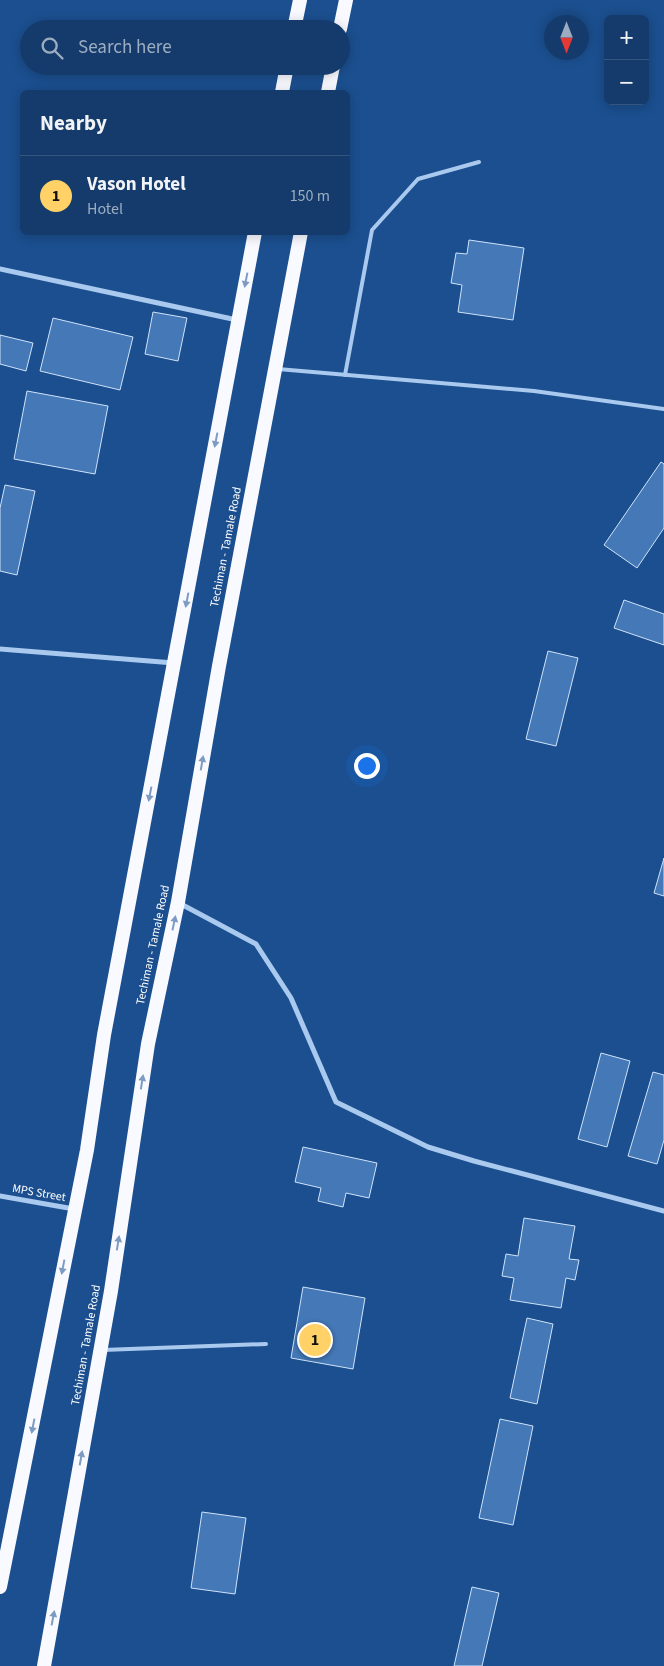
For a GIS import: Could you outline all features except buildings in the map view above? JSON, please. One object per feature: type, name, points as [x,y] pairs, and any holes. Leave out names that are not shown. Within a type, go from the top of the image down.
[{"type":"highway","points":[[296,20],[300,0]]},
{"type":"highway","points":[[342,20],[346,0]]},
{"type":"highway","points":[[282,90],[285,75]]},
{"type":"highway","points":[[328,90],[331,75]]},
{"type":"highway","points":[[0,1587],[87,1150],[104,1035],[254,235]]},
{"type":"highway","name":"Techiman - Tamale Road","points":[[44,1666],[101,1350],[148,1044],[178,902],[219,666],[301,235]]},
{"type":"street","points":[[0,269],[239,321]]},
{"type":"street","points":[[0,649],[175,664]]},
{"type":"street","points":[[178,902],[256,944],[291,998],[336,1102],[428,1147],[664,1211]]},
{"type":"street","name":"MPS Street","points":[[0,1196],[74,1209]]},
{"type":"lane","points":[[345,375],[372,230],[418,179],[479,162]]},
{"type":"lane","points":[[275,369],[534,391],[664,408]]},
{"type":"lane","points":[[101,1350],[266,1344]]},
{"type":"place","name":"Vason Hotel","points":[[315,1340]]}]
